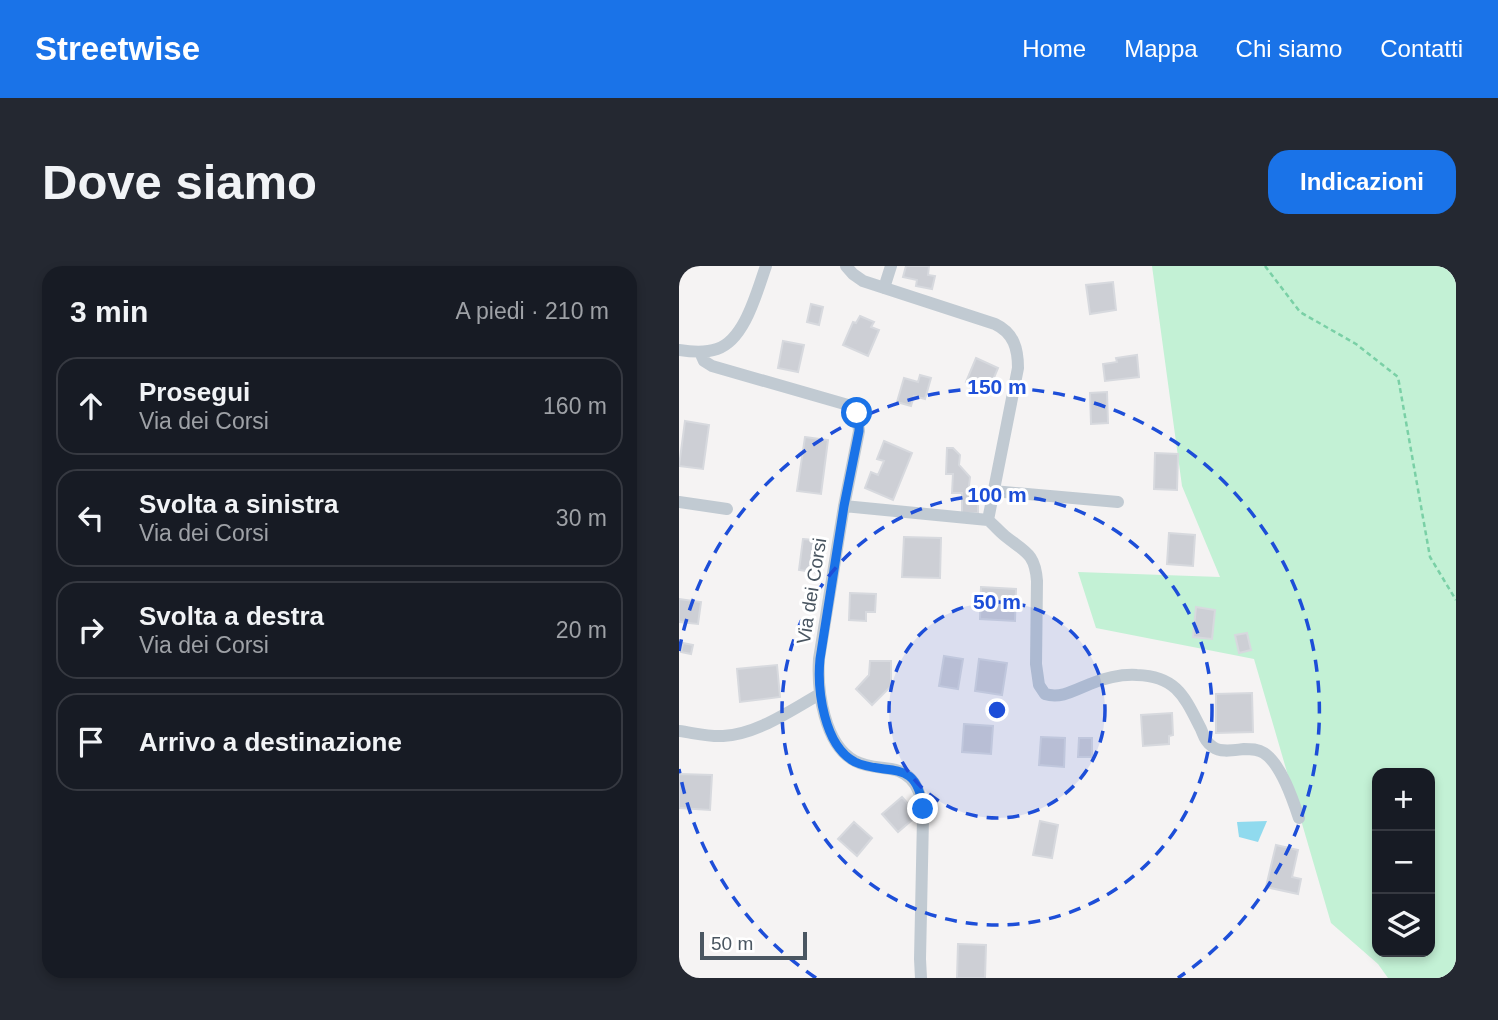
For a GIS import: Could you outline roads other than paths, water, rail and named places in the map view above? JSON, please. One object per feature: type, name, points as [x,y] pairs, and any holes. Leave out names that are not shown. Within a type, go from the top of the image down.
[{"type":"street","points":[[679,350],[716,350],[737,335],[766,266]]},
{"type":"street","points":[[846,266],[857,278],[995,324],[1004,329],[1013,340],[1018,353],[1018,368],[988,520]]},
{"type":"street","points":[[884,288],[891,266]]},
{"type":"street","name":"Via dei Corsi","points":[[700,352],[704,361],[717,368],[844,403],[853,408],[859,419],[818,672],[820,694],[833,737],[846,755],[861,764],[899,771],[911,780],[921,795],[921,978]]},
{"type":"street","points":[[993,491],[1118,502]]},
{"type":"street","points":[[679,502],[727,509]]},
{"type":"street","points":[[844,506],[988,520],[1030,555],[1035,569],[1037,672],[1039,685],[1045,694],[1061,695],[1098,681],[1127,674],[1145,675],[1167,681],[1183,695],[1205,739],[1214,748],[1224,751],[1254,749],[1267,754],[1280,774],[1299,818]]},
{"type":"street","points":[[679,731],[708,736],[734,735],[779,717],[820,694]]},
{"type":"water","points":[[1267,821],[1258,842],[1239,837],[1237,822]]}]
